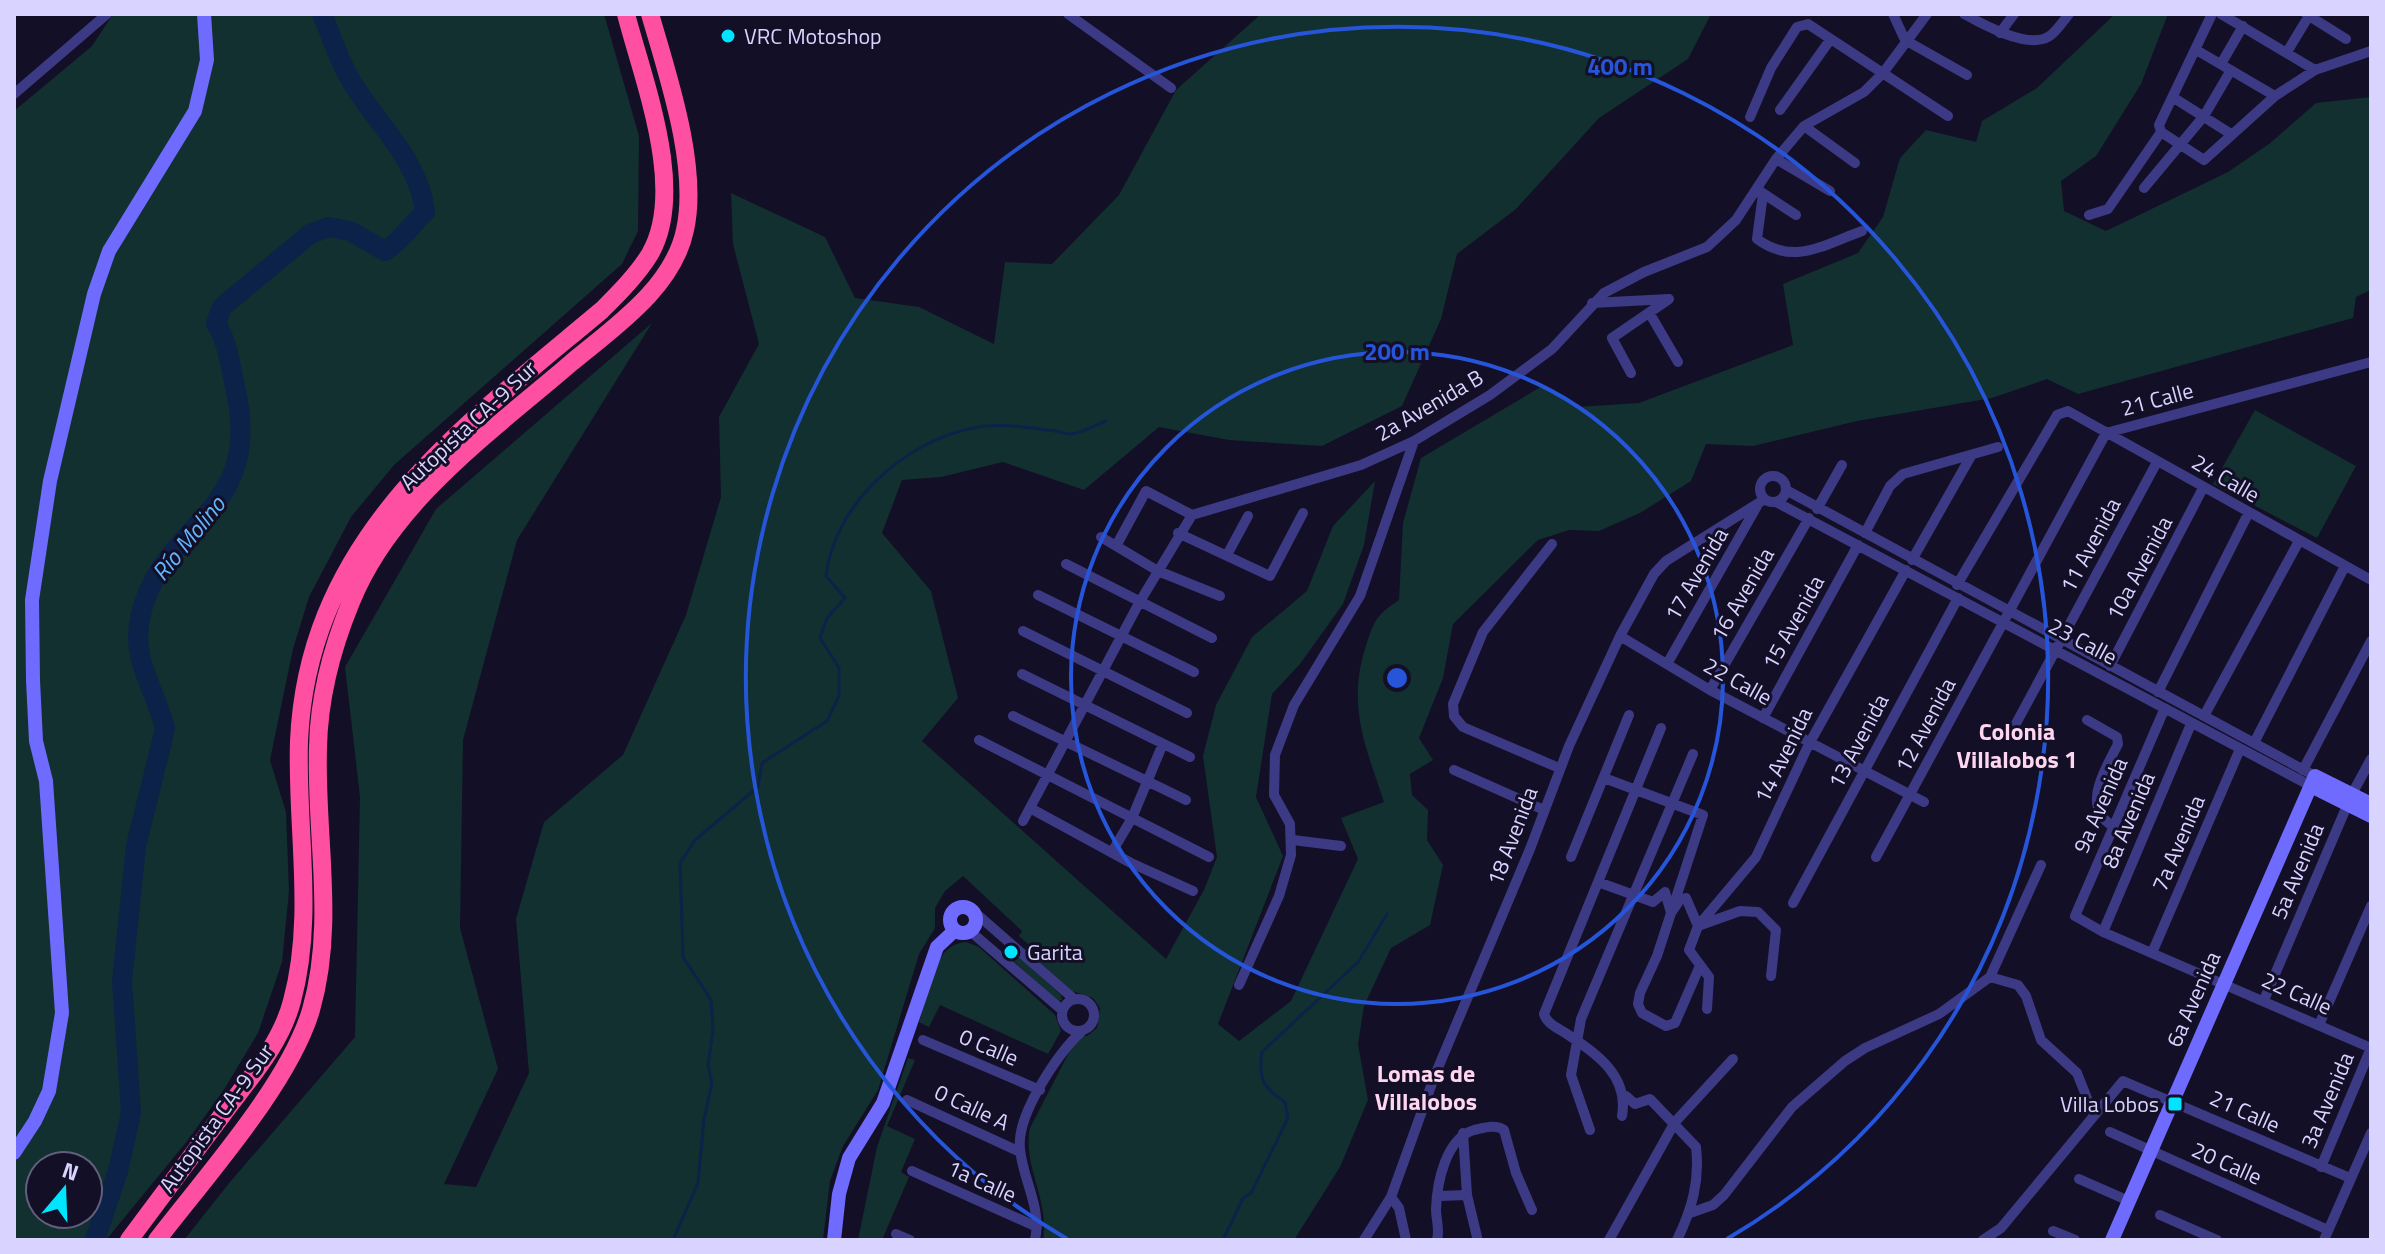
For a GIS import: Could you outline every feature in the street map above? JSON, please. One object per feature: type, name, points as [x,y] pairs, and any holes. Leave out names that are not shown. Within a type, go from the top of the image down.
[{"type":"highway","name":"Autopista CA-9 Sur","points":[[129,1240],[264,1059],[292,1002],[302,954],[299,745],[305,690],[323,624],[352,559],[376,522],[414,476],[602,310],[627,285],[651,253],[665,201],[663,169],[626,14]]},
{"type":"highway","name":"Autopista CA-9 Sur","points":[[157,1240],[284,1070],[312,1006],[324,920],[318,747],[323,695],[336,642],[353,597],[392,532],[430,486],[648,296],[682,243],[689,203],[687,170],[650,14]]},
{"type":"main road","points":[[14,1153],[35,1121],[49,1091],[62,1013],[46,781],[36,741],[33,680],[32,600],[50,481],[94,294],[109,251],[195,111],[207,60],[204,14]]},
{"type":"main road","name":"23 Calle","points":[[2310,777],[2350,799],[2371,816]]},
{"type":"main road","name":"6a Avenida","points":[[2112,1240],[2310,777]]},
{"type":"main road","name":"23 Calle","points":[[2350,799],[2371,804]]},
{"type":"main road","points":[[834,1240],[841,1182],[849,1158],[883,1103],[937,947],[954,931],[970,931],[976,920],[971,909],[962,906],[953,910],[949,918],[954,931]]},
{"type":"street","points":[[14,94],[107,14]]},
{"type":"street","points":[[1068,14],[1171,88]]},
{"type":"street","points":[[1893,14],[1905,40],[1967,75]]},
{"type":"street","name":"2a Avenida B","points":[[1192,515],[1361,465],[1414,441],[1537,362],[1592,303],[1631,278],[1707,247],[1736,220],[1759,191],[1776,159],[1804,126],[1864,92],[1883,73],[1927,14]]},
{"type":"street","points":[[1964,14],[2000,33],[2042,39],[2050,37],[2069,14]]},
{"type":"street","points":[[2000,33],[2014,14]]},
{"type":"street","points":[[2212,14],[2198,51],[2159,125],[2161,132],[2204,160],[2275,96],[2315,70],[2371,51]]},
{"type":"street","points":[[2221,14],[2315,70]]},
{"type":"street","points":[[2287,52],[2308,15],[2346,39]]},
{"type":"street","points":[[1750,117],[1771,68],[1797,27],[1808,24],[1948,116]]},
{"type":"street","points":[[2144,188],[2204,116],[2243,26]]},
{"type":"street","points":[[1780,110],[1830,40]]},
{"type":"street","points":[[2198,51],[2275,96]]},
{"type":"street","points":[[2174,98],[2231,134]]},
{"type":"street","points":[[1804,126],[1855,163]]},
{"type":"street","points":[[2089,215],[2108,209],[2161,132]]},
{"type":"street","points":[[1776,159],[1830,191]]},
{"type":"street","points":[[1759,191],[1796,215]]},
{"type":"street","points":[[1759,191],[1757,239],[1779,253],[1807,251],[1862,231]]},
{"type":"street","points":[[1592,303],[1669,299],[1612,338],[1631,373]]},
{"type":"street","points":[[1650,314],[1678,362]]},
{"type":"street","name":"21 Calle","points":[[2007,611],[2106,433],[2370,362]]},
{"type":"street","name":"24 Calle","points":[[1957,585],[2062,412],[2068,411],[2371,580]]},
{"type":"street","points":[[1239,985],[1279,896],[1293,840],[1290,824],[1274,795],[1275,755],[1300,695],[1360,596],[1414,441]]},
{"type":"street","points":[[1865,533],[1903,474],[1998,447]]},
{"type":"street","name":"14 Avenida","points":[[1699,968],[1689,950],[1698,926],[1756,857],[1809,744],[1971,456]]},
{"type":"street","name":"11 Avenida","points":[[2012,731],[2157,462]]},
{"type":"street","points":[[1817,509],[1842,465]]},
{"type":"street","points":[[1779,477],[1786,490],[1767,501],[1760,488],[1766,478],[1779,477]]},
{"type":"street","name":"10a Avenida","points":[[2110,666],[2203,488]]},
{"type":"street","name":"23 Calle","points":[[1786,490],[1865,533],[1958,598],[2055,652],[2240,749],[2310,777]]},
{"type":"street","points":[[1023,821],[1104,674],[1139,603],[1178,533],[1192,515],[1146,491],[1116,546]]},
{"type":"street","name":"23 Calle","points":[[1767,501],[1809,518],[1858,545],[1957,585],[2254,743],[2310,777]]},
{"type":"street","name":"18 Avenida","points":[[1364,1240],[1391,1197],[1435,1075],[1559,768],[1620,636],[1654,574],[1666,561],[1767,501]]},
{"type":"street","name":"17 Avenida","points":[[1667,664],[1767,501]]},
{"type":"street","points":[[1178,533],[1270,576],[1303,513]]},
{"type":"street","points":[[2158,692],[2248,514]]},
{"type":"street","points":[[1227,555],[1248,516]]},
{"type":"street","name":"16 Avenida","points":[[1710,690],[1809,518]]},
{"type":"street","points":[[1101,537],[1158,571],[1220,596]]},
{"type":"street","points":[[2204,716],[2299,541]]},
{"type":"street","points":[[1552,544],[1483,632],[1453,704],[1454,716],[1463,727],[1559,768]]},
{"type":"street","name":"15 Avenida","points":[[1763,718],[1858,545]]},
{"type":"street","points":[[1066,564],[1212,638]]},
{"type":"street","points":[[2254,743],[2345,566]]},
{"type":"street","points":[[1038,595],[1194,672]]},
{"type":"street","name":"13 Avenida","points":[[1793,903],[1958,598]]},
{"type":"street","name":"12 Avenida","points":[[1876,857],[2007,611]]},
{"type":"street","points":[[1023,631],[1187,713]]},
{"type":"street","name":"22 Calle","points":[[1620,636],[1710,690],[1924,802]]},
{"type":"street","name":"6a Avenida","points":[[2310,777],[2371,641]]},
{"type":"street","points":[[1022,674],[1162,746],[1190,757]]},
{"type":"street","name":"9a Avenida","points":[[2075,916],[2164,710]]},
{"type":"street","points":[[1571,857],[1629,715]]},
{"type":"street","points":[[1013,716],[1186,800]]},
{"type":"street","points":[[2087,720],[2117,737],[2118,744],[2096,792],[2101,816],[2113,826]]},
{"type":"street","name":"8a Avenida","points":[[2103,932],[2191,724]]},
{"type":"street","points":[[1661,728],[1544,1014],[1548,1022],[1576,1040],[1617,1077],[1626,1096],[1635,1104],[1650,1099],[1696,1147],[1698,1166],[1690,1213],[1677,1240]]},
{"type":"street","points":[[979,740],[1209,857]]},
{"type":"street","points":[[1112,852],[1149,782],[1162,746]]},
{"type":"street","name":"7a Avenida","points":[[2152,953],[2240,749]]},
{"type":"street","points":[[1590,1130],[1571,1075],[1576,1040],[1670,803],[1693,754]]},
{"type":"street","name":"5a Avenida","points":[[2264,1000],[2350,799],[2371,759]]},
{"type":"street","points":[[1454,770],[1544,810]]},
{"type":"street","points":[[1604,778],[1700,811],[1704,819],[1638,1004],[1642,1013],[1666,1026],[1675,1023],[1699,968],[1709,977],[1707,1009]]},
{"type":"street","points":[[1030,808],[1193,891]]},
{"type":"street","points":[[1293,840],[1341,846]]},
{"type":"street","points":[[1690,1213],[1713,1205],[1724,1195],[1792,1107],[1845,1061],[1939,1014],[1990,977],[2041,865]]},
{"type":"street","points":[[1598,882],[1653,902],[1665,892],[1671,913]]},
{"type":"street","points":[[1671,913],[1680,900],[1686,898],[1698,926],[1740,911],[1766,916],[1776,930],[1771,976]]},
{"type":"street","points":[[2319,1025],[2371,906]]},
{"type":"street","points":[[971,909],[1074,999],[1083,999],[1094,1010],[1094,1021],[1063,1050],[1021,1128],[1020,1152],[1035,1204],[1035,1240]]},
{"type":"street","name":"22 Calle","points":[[2075,916],[2103,932],[2371,1048]]},
{"type":"street","points":[[970,931],[1062,1010],[1063,1050]]},
{"type":"street","points":[[995,951],[1006,938]]},
{"type":"street","points":[[1983,1240],[2001,1228],[2094,1116],[2077,1073],[2041,1040],[2026,996],[2018,985],[1990,977]]},
{"type":"street","points":[[1062,1010],[1074,999]]},
{"type":"street","points":[[1064,1023],[1072,1030],[1082,1031]]},
{"type":"street","name":"0 Calle","points":[[923,1040],[1040,1090]]},
{"type":"street","name":"3a Avenida","points":[[2321,1167],[2371,1048]]},
{"type":"street","points":[[1609,1240],[1675,1122],[1733,1059]]},
{"type":"street","name":"21 Calle","points":[[2094,1116],[2123,1081],[2350,1178]]},
{"type":"street","points":[[1622,1116],[1626,1096]]},
{"type":"street","name":"0 Calle A","points":[[907,1100],[1020,1152]]},
{"type":"street","points":[[1437,1240],[1439,1196],[1450,1147],[1463,1133],[1497,1126],[1504,1130],[1516,1173],[1532,1210]]},
{"type":"street","name":"20 Calle","points":[[2110,1132],[2326,1235]]},
{"type":"street","points":[[1463,1133],[1467,1195],[1477,1237]]},
{"type":"street","points":[[2326,1235],[2371,1133]]},
{"type":"street","name":"1a Calle","points":[[912,1171],[1037,1227]]},
{"type":"street","points":[[2079,1179],[2129,1201]]},
{"type":"street","points":[[1439,1196],[1467,1195]]},
{"type":"street","points":[[1391,1197],[1399,1208],[1406,1240]]},
{"type":"street","points":[[2160,1215],[2217,1240]]},
{"type":"street","points":[[2053,1231],[2075,1240]]},
{"type":"street","points":[[896,1234],[910,1240]]},
{"type":"green space","points":[[113,14],[604,14],[639,136],[638,231],[622,264],[394,465],[351,517],[309,597],[293,649],[270,760],[286,812],[289,891],[282,962],[258,1033],[225,1088],[188,1140],[106,1240],[14,1240],[14,111],[92,46]]},
{"type":"green space","points":[[1261,14],[1711,14],[1688,59],[1599,118],[1516,209],[1457,254],[1441,319],[1402,406],[1322,446],[1229,440],[1159,427],[1084,490],[1003,462],[941,477],[902,480],[882,533],[931,591],[958,698],[922,741],[1166,959],[1204,890],[1217,857],[1203,756],[1216,705],[1252,637],[1307,591],[1333,526],[1375,481],[1364,545],[1343,604],[1300,664],[1272,694],[1256,797],[1283,856],[1218,1024],[1239,1041],[1291,1001],[1358,859],[1341,818],[1384,802],[1361,727],[1358,708],[1360,670],[1373,625],[1385,610],[1399,600],[1403,523],[1421,458],[1544,385],[1577,407],[1639,403],[1793,345],[1783,284],[1858,253],[1883,217],[1900,158],[1926,130],[1976,142],[1982,121],[2037,88],[2115,14],[2168,14],[2141,84],[2096,156],[2061,181],[2064,211],[2106,231],[2228,172],[2269,144],[2316,103],[2371,97],[2371,290],[2356,297],[2353,318],[2078,394],[2047,379],[1992,398],[1857,421],[1753,446],[1706,444],[1691,481],[1640,513],[1599,531],[1569,530],[1538,540],[1453,624],[1443,678],[1419,738],[1433,760],[1410,774],[1412,795],[1428,810],[1427,840],[1443,865],[1430,925],[1391,948],[1364,1006],[1358,1044],[1368,1100],[1340,1167],[1294,1240],[1043,1240],[1043,1211],[1030,1156],[1030,1128],[1077,1037],[1087,1036],[1097,1028],[1100,1008],[1093,998],[1072,991],[1025,949],[1028,944],[1019,936],[1022,931],[963,876],[945,891],[935,908],[935,928],[919,954],[878,1090],[843,1146],[830,1181],[823,1240],[184,1240],[355,1037],[360,797],[345,667],[436,509],[652,323],[517,540],[463,740],[460,928],[498,1069],[444,1184],[476,1187],[529,1073],[516,919],[544,822],[623,755],[686,615],[721,497],[719,417],[759,344],[733,244],[731,193],[825,237],[855,298],[919,307],[994,344],[1005,262],[1052,264],[1119,195],[1176,90]]},
{"type":"green space","points":[[2255,410],[2356,466],[2317,538],[2213,484]]},
{"type":"green space","points":[[966,942],[979,947],[1055,1015],[1061,1031],[1048,1054],[940,1005],[929,1027],[919,1022],[938,962],[954,945]]},
{"type":"green space","points":[[1017,955],[1061,995],[1062,1000],[1058,1001],[1012,960]]},
{"type":"green space","points":[[908,1058],[915,1060],[887,1126],[915,1139],[901,1172],[909,1177],[882,1240],[858,1240],[877,1147]]},
{"type":"waterway","name":"Río Molino","points":[[95,1240],[118,1171],[131,1113],[122,981],[136,846],[165,729],[142,662],[138,634],[140,618],[151,585],[168,559],[224,491],[236,464],[241,430],[228,354],[216,323],[222,307],[310,234],[329,227],[350,231],[385,251],[425,212],[414,174],[349,77],[322,14]]},
{"type":"waterway","points":[[673,1240],[698,1183],[704,1119],[712,1083],[708,1065],[713,1031],[711,1000],[683,957],[680,863],[695,840],[758,787],[762,763],[827,721],[839,696],[839,668],[820,638],[827,618],[845,598],[826,576],[842,525],[876,481],[898,462],[947,435],[982,426],[1001,425],[1071,434],[1106,421]]},
{"type":"waterway","points":[[1223,1240],[1243,1198],[1251,1193],[1288,1118],[1285,1102],[1264,1082],[1262,1052],[1358,962],[1387,914]]},
{"type":"place","name":"VRC Motoshop","points":[[728,36]]},
{"type":"place","name":"Garita","points":[[1011,952]]},
{"type":"place","name":"Villa Lobos","points":[[2175,1104]]},
{"type":"district","name":"Colonia Villalobos 1","points":[[2017,745]]},
{"type":"district","name":"Lomas de Villalobos","points":[[1426,1087]]}]
